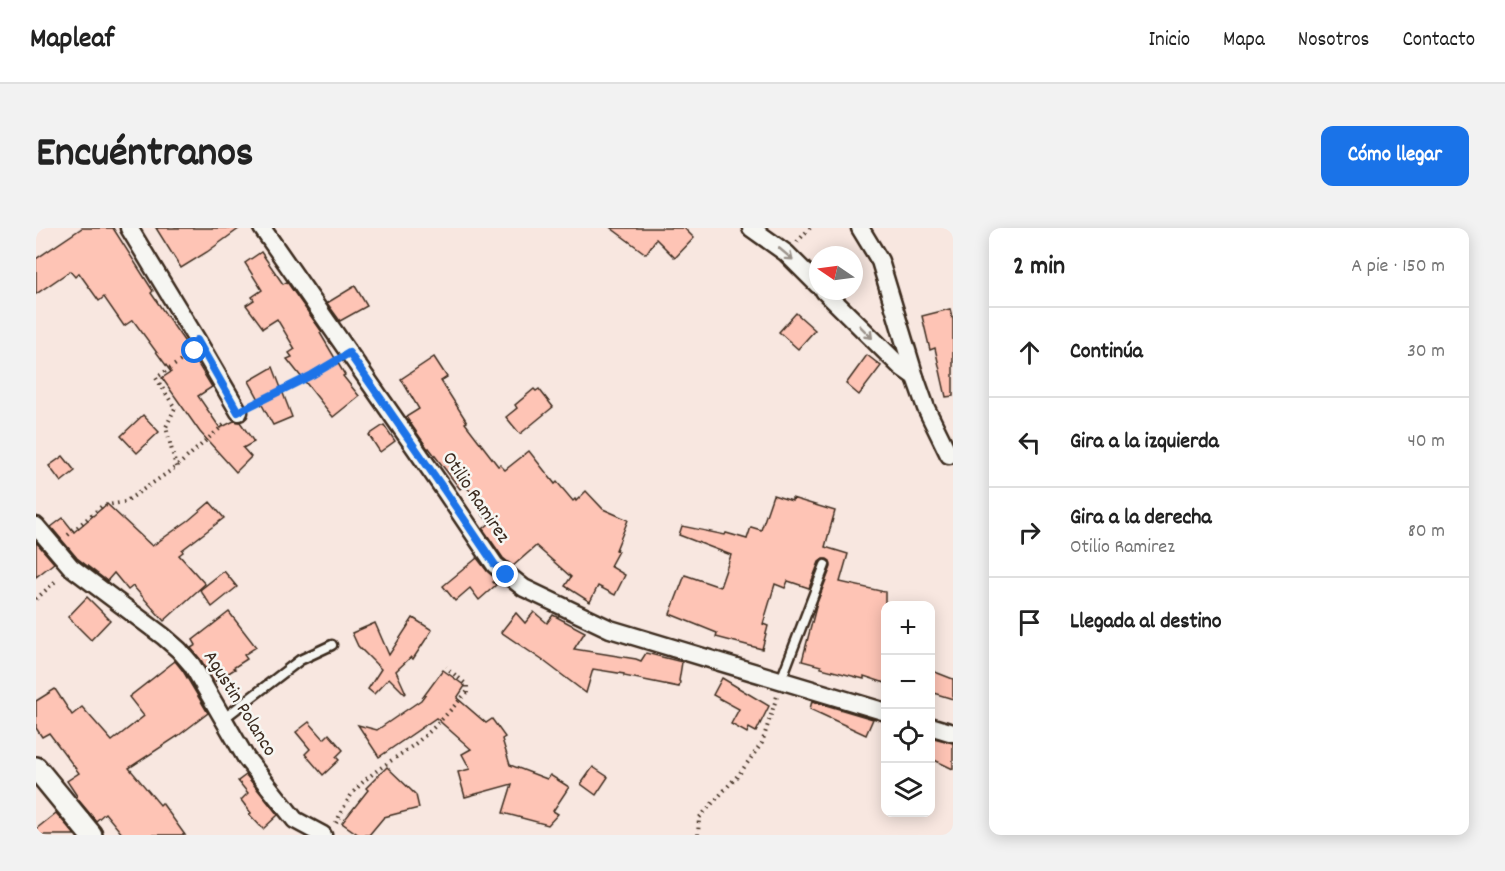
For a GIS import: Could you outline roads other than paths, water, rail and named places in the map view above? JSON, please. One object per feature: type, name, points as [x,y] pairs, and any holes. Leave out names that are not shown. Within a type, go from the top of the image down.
[{"type":"street","points":[[129,228],[238,412]]},
{"type":"street","name":"Otilio Ramirez","points":[[262,228],[495,565],[506,575],[524,588],[610,629],[881,711]]},
{"type":"street","points":[[751,228],[786,253],[809,276]]},
{"type":"street","points":[[860,228],[880,261],[926,408],[949,455]]},
{"type":"street","points":[[833,300],[901,367],[915,377]]},
{"type":"street","name":"Agustin Polanco","points":[[36,526],[71,567],[179,650],[192,665],[246,758],[295,820],[329,831]]},
{"type":"street","points":[[935,728],[953,733]]},
{"type":"street","points":[[36,768],[91,835]]},
{"type":"lane","points":[[782,680],[825,565]]},
{"type":"lane","points":[[223,719],[300,660],[332,645]]}]
